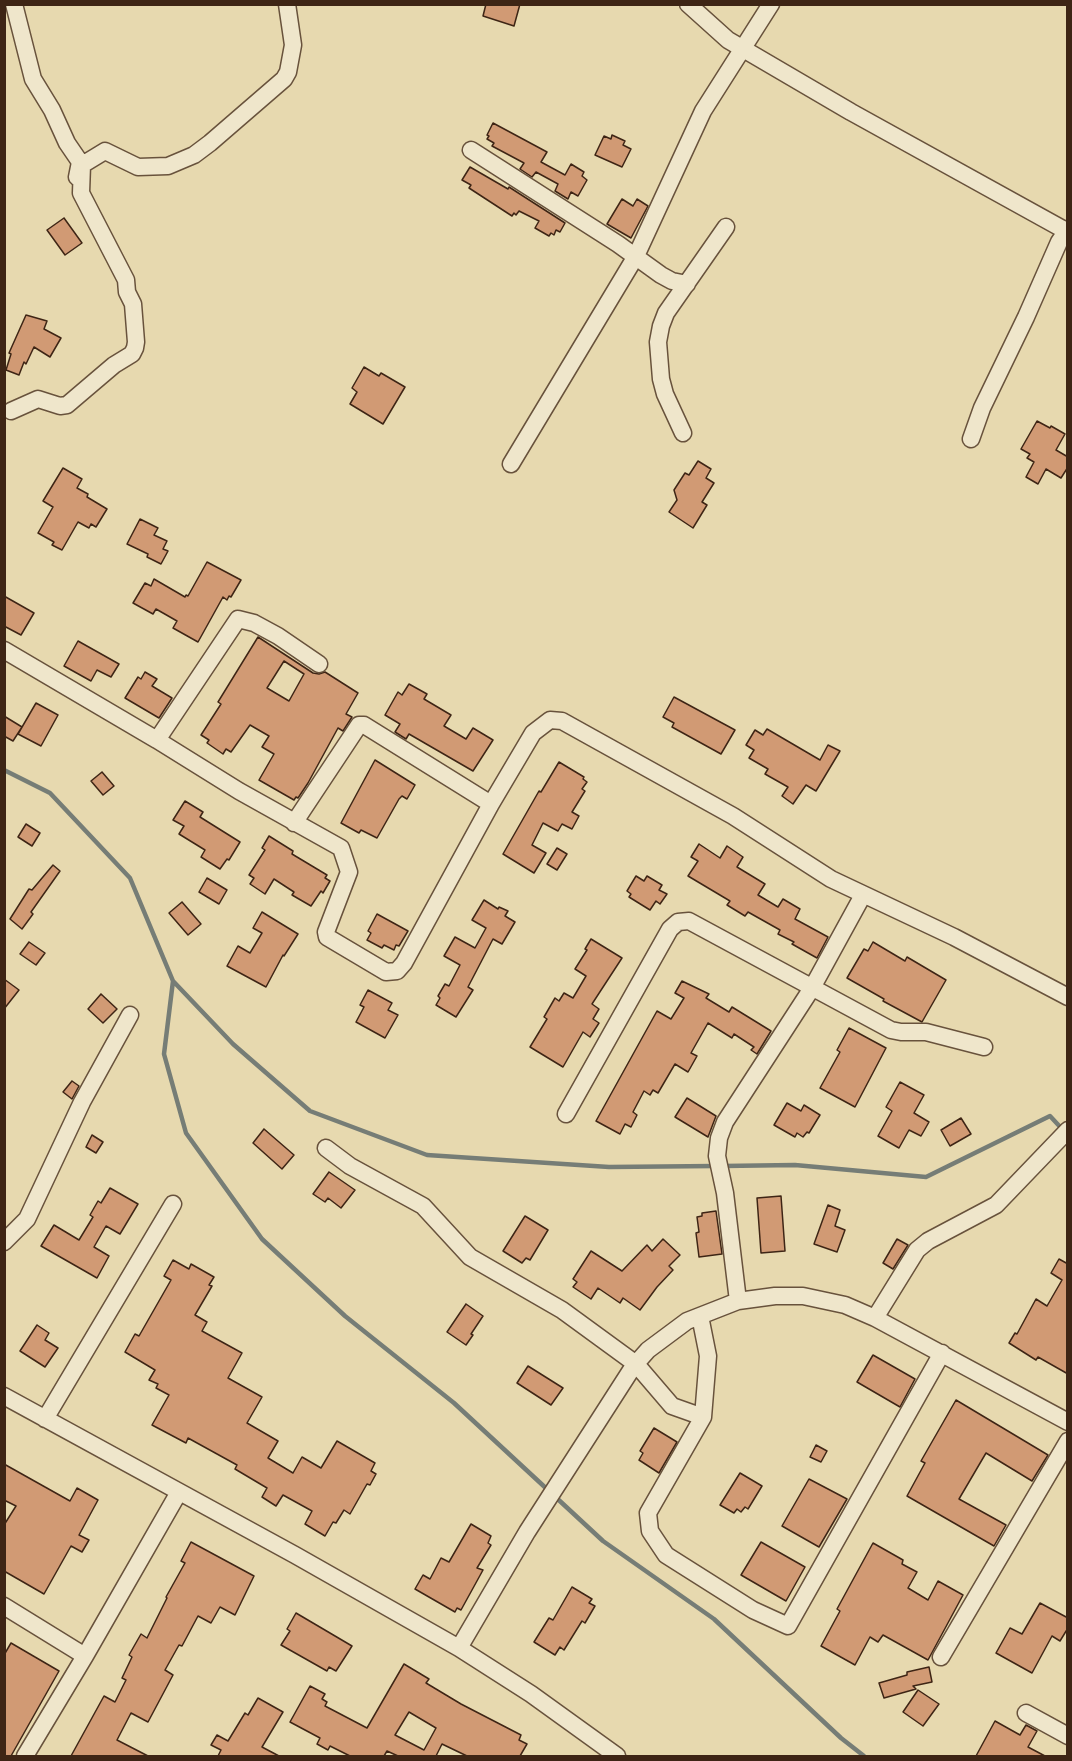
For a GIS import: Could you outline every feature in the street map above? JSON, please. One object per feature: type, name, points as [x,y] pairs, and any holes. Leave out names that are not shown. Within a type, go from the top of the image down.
[{"type":"street","points":[[14,4],[33,79],[52,110],[67,143],[80,162],[76,181],[78,190],[122,296],[133,304]]},
{"type":"street","points":[[7,415],[38,399],[60,406],[67,405],[114,365],[132,354],[136,342],[133,304],[127,292],[126,280],[81,193],[82,165],[105,151],[138,167],[168,166],[194,155],[210,143],[284,79],[288,72],[293,45],[287,4]]},
{"type":"street","points":[[688,4],[728,40],[851,112],[1067,230],[1059,242],[982,408],[970,440]]},
{"type":"street","points":[[511,464],[636,256],[703,111],[771,4]]},
{"type":"street","points":[[471,150],[636,256],[645,265],[672,281],[687,284]]},
{"type":"street","points":[[683,433],[665,394],[661,379],[658,342],[661,326],[666,313],[726,227]]},
{"type":"street","points":[[157,740],[238,619],[254,623],[278,636],[319,664]]},
{"type":"street","points":[[4,650],[239,791],[341,848],[349,872],[329,923],[327,937],[386,972],[397,971],[404,963],[490,804],[533,733],[550,720],[562,721],[733,816],[831,879],[954,937],[1068,997]]},
{"type":"street","points":[[294,823],[359,725],[363,725],[490,804]]},
{"type":"street","points":[[738,1301],[717,1156],[719,1138],[725,1122],[812,988],[863,895]]},
{"type":"street","points":[[566,1114],[670,928],[678,922],[689,921],[891,1030],[926,1032],[984,1047]]},
{"type":"street","points":[[4,1242],[27,1219],[82,1102],[130,1015]]},
{"type":"street","points":[[875,1318],[917,1250],[928,1241],[996,1204],[1068,1130]]},
{"type":"street","points":[[326,1148],[350,1167],[423,1206],[470,1257],[562,1310],[636,1364],[672,1406],[703,1417]]},
{"type":"street","points":[[45,1419],[173,1204]]},
{"type":"street","points":[[459,1648],[527,1532],[636,1364],[665,1336],[687,1321],[738,1301],[775,1296],[803,1296],[845,1305],[942,1353],[1068,1422]]},
{"type":"street","points":[[700,1316],[708,1356],[703,1417],[648,1513],[650,1531],[666,1555],[753,1610],[788,1626],[942,1353]]},
{"type":"street","points":[[4,1396],[296,1555],[459,1648],[531,1694],[617,1756]]},
{"type":"street","points":[[941,1657],[1068,1441]]},
{"type":"street","points":[[25,1756],[179,1492]]},
{"type":"street","points":[[4,1606],[85,1656]]},
{"type":"street","points":[[1026,1713],[1068,1736]]},
{"type":"building","points":[[486,4],[520,4],[514,26],[483,16]]},
{"type":"building","points":[[493,123],[547,152],[541,162],[565,175],[571,164],[584,172],[582,176],[587,180],[578,196],[571,192],[568,199],[555,191],[558,184],[536,172],[532,177],[520,169],[524,163],[492,146],[494,143],[487,139],[489,136],[487,135]]},
{"type":"building","points":[[612,135],[625,141],[623,145],[631,149],[622,167],[595,155],[604,136],[611,139]]},
{"type":"building","points":[[470,167],[508,189],[509,187],[565,223],[560,232],[556,230],[554,235],[551,233],[549,236],[535,228],[539,221],[519,211],[512,216],[469,188],[471,185],[462,180]]},
{"type":"building","points":[[622,199],[633,206],[637,199],[648,206],[631,238],[607,224]]},
{"type":"building","points":[[64,218],[82,243],[65,255],[47,230]]},
{"type":"building","points":[[26,315],[47,321],[44,329],[61,338],[50,357],[34,347],[19,375],[6,370],[11,354],[9,353]]},
{"type":"building","points":[[364,367],[379,376],[381,373],[405,387],[383,424],[350,404],[357,392],[352,388]]},
{"type":"building","points":[[1037,421],[1065,434],[1056,450],[1068,457],[1068,467],[1061,478],[1046,469],[1038,484],[1026,477],[1034,462],[1027,458],[1030,454],[1021,449]]},
{"type":"building","points":[[698,461],[711,469],[706,478],[714,483],[702,502],[707,505],[693,528],[669,512],[677,500],[674,490],[685,473],[689,475]]},
{"type":"building","points":[[63,468],[82,479],[77,488],[107,509],[96,527],[91,524],[89,528],[78,522],[62,550],[52,545],[54,542],[38,533],[53,507],[43,501]]},
{"type":"building","points":[[140,519],[158,528],[154,535],[167,541],[163,549],[168,551],[161,564],[147,557],[148,554],[127,544]]},
{"type":"building","points":[[207,562],[241,580],[231,597],[229,596],[227,600],[223,597],[198,642],[173,628],[177,621],[156,609],[153,614],[133,603],[145,583],[151,586],[154,579],[185,597],[188,596]]},
{"type":"building","points":[[4,596],[34,613],[21,635],[4,626]]},
{"type":"building","points":[[258,637],[313,673],[325,672],[358,693],[346,714],[352,717],[343,731],[338,728],[308,783],[298,798],[294,800],[259,780],[274,754],[262,747],[269,736],[250,725],[231,752],[226,749],[223,754],[207,743],[209,740],[201,735],[221,704],[218,702]],"holes":[[[284,661],[304,674],[289,701],[267,688]]]},
{"type":"building","points":[[78,641],[119,664],[111,677],[97,670],[91,681],[64,666]]},
{"type":"building","points":[[145,672],[157,679],[152,686],[172,698],[159,718],[125,698],[138,677],[141,679]]},
{"type":"building","points":[[409,684],[427,694],[424,699],[451,715],[444,726],[466,739],[473,728],[493,740],[473,771],[409,734],[406,739],[395,732],[400,724],[385,715],[398,692],[402,695]]},
{"type":"building","points":[[674,697],[735,730],[721,754],[672,727],[674,723],[663,717]]},
{"type":"building","points":[[36,703],[58,715],[41,746],[18,734]]},
{"type":"building","points":[[4,716],[22,727],[13,741],[4,736]]},
{"type":"building","points":[[767,729],[820,760],[828,745],[840,751],[816,791],[806,785],[793,804],[782,796],[788,787],[765,774],[768,769],[749,758],[754,750],[746,745],[755,730],[763,735]]},
{"type":"building","points":[[375,760],[415,785],[407,799],[402,796],[399,799],[377,838],[361,830],[359,833],[341,823]]},
{"type":"building","points":[[559,762],[584,777],[583,779],[587,782],[582,789],[585,791],[572,812],[579,816],[572,829],[562,824],[558,831],[543,823],[532,845],[546,853],[534,873],[503,854],[539,791],[541,792]]},
{"type":"building","points":[[102,772],[114,786],[103,795],[91,781]]},
{"type":"building","points":[[185,801],[203,812],[200,817],[240,842],[229,860],[227,859],[220,869],[201,857],[205,850],[179,834],[184,826],[173,820]]},
{"type":"building","points":[[26,824],[40,833],[32,846],[18,837]]},
{"type":"building","points":[[269,836],[293,851],[292,854],[327,875],[325,878],[330,881],[311,906],[292,895],[294,892],[274,879],[265,894],[250,884],[254,878],[249,875],[265,850],[262,848]]},
{"type":"building","points":[[699,844],[720,858],[727,846],[743,857],[737,867],[765,884],[758,895],[778,907],[783,899],[800,909],[795,919],[828,937],[817,958],[778,934],[780,930],[748,912],[745,916],[727,905],[730,901],[688,876],[698,861],[691,857]]},
{"type":"building","points":[[557,848],[567,854],[557,870],[547,864]]},
{"type":"building","points":[[53,865],[60,871],[22,929],[10,919],[29,889],[32,890]]},
{"type":"building","points":[[636,876],[644,881],[647,876],[662,885],[659,890],[667,894],[660,904],[656,901],[650,910],[629,897],[631,894],[627,891]]},
{"type":"building","points":[[207,878],[227,890],[219,904],[199,892]]},
{"type":"building","points":[[484,900],[498,909],[499,907],[508,911],[505,916],[515,922],[502,944],[493,939],[468,987],[473,990],[456,1017],[436,1005],[445,984],[449,986],[460,965],[444,956],[455,937],[475,948],[486,928],[472,920]]},
{"type":"building","points":[[182,902],[201,924],[188,935],[169,913]]},
{"type":"building","points":[[262,912],[298,934],[283,955],[266,987],[227,966],[238,946],[250,953],[262,933],[253,928]]},
{"type":"building","points":[[377,914],[408,931],[394,950],[384,945],[382,948],[367,940],[371,933],[368,931]]},
{"type":"building","points":[[591,939],[622,958],[592,1004],[599,1009],[593,1019],[599,1023],[590,1037],[583,1032],[563,1067],[530,1047],[547,1019],[544,1017],[555,998],[559,1001],[564,993],[573,998],[586,976],[575,969]]},
{"type":"building","points":[[29,942],[45,953],[36,965],[20,954]]},
{"type":"building","points":[[873,942],[905,961],[907,957],[946,980],[922,1022],[847,978],[864,949],[868,951]]},
{"type":"building","points":[[4,979],[19,990],[4,1009]]},
{"type":"building","points":[[682,981],[709,994],[706,998],[729,1012],[732,1007],[771,1031],[757,1054],[751,1050],[754,1047],[734,1034],[732,1038],[708,1023],[691,1053],[697,1056],[688,1072],[675,1064],[658,1093],[653,1090],[650,1095],[644,1091],[633,1112],[637,1115],[631,1127],[625,1124],[620,1134],[596,1121],[657,1011],[671,1019],[684,998],[675,993]]},
{"type":"building","points":[[368,990],[392,1003],[388,1010],[398,1015],[385,1038],[356,1022],[364,1007],[360,1005]]},
{"type":"building","points":[[101,994],[117,1009],[103,1023],[88,1009]]},
{"type":"building","points":[[849,1028],[886,1048],[855,1107],[820,1088],[840,1052],[837,1050]]},
{"type":"building","points":[[72,1081],[79,1086],[72,1099],[63,1092]]},
{"type":"building","points":[[900,1082],[924,1095],[914,1113],[929,1122],[921,1136],[909,1130],[899,1148],[878,1136],[892,1111],[886,1107]]},
{"type":"building","points":[[687,1098],[716,1116],[708,1137],[675,1117]]},
{"type":"building","points":[[787,1103],[801,1111],[804,1105],[820,1115],[809,1133],[807,1132],[803,1137],[797,1133],[795,1137],[774,1125]]},
{"type":"building","points":[[961,1118],[971,1134],[950,1146],[941,1130]]},
{"type":"building","points":[[264,1129],[294,1155],[282,1169],[253,1143]]},
{"type":"building","points":[[92,1135],[103,1142],[96,1153],[86,1147]]},
{"type":"building","points":[[329,1172],[355,1190],[341,1208],[328,1198],[325,1202],[313,1194]]},
{"type":"building","points":[[110,1188],[138,1204],[120,1234],[106,1226],[94,1247],[109,1256],[97,1278],[41,1246],[54,1225],[79,1240],[93,1217],[90,1215],[98,1201],[101,1203]]},
{"type":"building","points":[[781,1196],[785,1251],[761,1253],[757,1198]]},
{"type":"building","points":[[828,1205],[840,1210],[835,1226],[845,1230],[837,1252],[814,1244]]},
{"type":"building","points":[[716,1211],[722,1254],[699,1257],[697,1217],[702,1216],[702,1213]]},
{"type":"building","points":[[525,1216],[548,1230],[530,1260],[526,1258],[522,1263],[503,1251]]},
{"type":"building","points":[[663,1239],[680,1255],[669,1266],[673,1270],[640,1310],[623,1298],[620,1303],[598,1288],[591,1299],[573,1287],[577,1282],[573,1279],[591,1251],[622,1271],[647,1245],[652,1251]]},
{"type":"building","points":[[897,1239],[908,1245],[893,1269],[883,1263]]},
{"type":"building","points":[[1059,1259],[1068,1264],[1068,1374],[1038,1357],[1036,1360],[1009,1343],[1015,1333],[1017,1334],[1036,1299],[1047,1306],[1062,1280],[1051,1273]]},
{"type":"building","points":[[173,1260],[189,1269],[191,1264],[214,1277],[209,1285],[212,1286],[195,1315],[207,1322],[202,1331],[242,1353],[228,1378],[262,1397],[247,1423],[278,1441],[268,1458],[293,1473],[302,1457],[321,1468],[337,1441],[375,1463],[371,1471],[376,1474],[370,1485],[367,1484],[350,1514],[344,1510],[336,1523],[333,1522],[325,1536],[305,1524],[312,1511],[283,1495],[276,1506],[262,1497],[267,1488],[235,1469],[237,1465],[188,1438],[186,1443],[152,1425],[169,1395],[156,1388],[158,1384],[149,1380],[155,1370],[125,1352],[135,1334],[139,1336],[171,1280],[164,1276]]},
{"type":"building","points":[[466,1304],[483,1316],[466,1345],[447,1332]]},
{"type":"building","points":[[37,1325],[49,1333],[45,1340],[58,1348],[45,1367],[20,1351]]},
{"type":"building","points":[[873,1355],[915,1379],[900,1407],[857,1382]]},
{"type":"building","points":[[528,1366],[563,1388],[551,1405],[517,1383]]},
{"type":"building","points":[[956,1400],[1048,1455],[1032,1481],[986,1453],[959,1499],[1006,1525],[994,1546],[907,1496],[925,1463],[921,1461]]},
{"type":"building","points":[[654,1428],[677,1442],[659,1473],[639,1460],[643,1453],[640,1451]]},
{"type":"building","points":[[816,1445],[827,1451],[821,1462],[810,1457]]},
{"type":"building","points":[[4,1464],[70,1501],[77,1488],[98,1500],[79,1535],[89,1540],[82,1552],[71,1546],[44,1594],[4,1571],[4,1525],[16,1506],[4,1500]]},
{"type":"building","points":[[740,1473],[762,1486],[748,1509],[745,1507],[741,1512],[737,1509],[734,1513],[720,1505]]},
{"type":"building","points":[[809,1479],[847,1499],[819,1547],[782,1526]]},
{"type":"building","points":[[471,1524],[491,1536],[488,1543],[491,1545],[477,1568],[483,1570],[461,1610],[457,1608],[455,1612],[415,1589],[423,1575],[430,1579],[441,1558],[449,1562]]},
{"type":"building","points":[[191,1542],[254,1576],[235,1615],[220,1607],[211,1623],[198,1616],[182,1646],[179,1645],[165,1670],[173,1675],[148,1722],[131,1713],[117,1740],[148,1756],[71,1756],[104,1696],[115,1702],[126,1680],[122,1678],[132,1657],[129,1655],[141,1634],[147,1638],[185,1563],[181,1561]]},
{"type":"building","points":[[761,1542],[805,1567],[786,1601],[741,1575]]},
{"type":"building","points":[[873,1543],[903,1560],[902,1564],[917,1572],[908,1588],[928,1600],[938,1581],[963,1595],[928,1660],[883,1635],[878,1642],[870,1637],[855,1665],[821,1646],[840,1611],[837,1609]]},
{"type":"building","points":[[572,1587],[592,1599],[589,1603],[595,1606],[585,1623],[582,1621],[564,1650],[560,1647],[555,1655],[534,1642],[549,1618],[553,1620]]},
{"type":"building","points":[[1040,1603],[1068,1618],[1068,1628],[1060,1641],[1052,1636],[1032,1673],[996,1653],[1010,1628],[1022,1634]]},
{"type":"building","points":[[296,1613],[352,1646],[336,1671],[329,1667],[327,1671],[281,1645],[290,1631],[287,1629]]},
{"type":"building","points":[[11,1643],[59,1671],[11,1756],[4,1756],[4,1655]]},
{"type":"building","points":[[404,1664],[429,1679],[426,1683],[521,1735],[519,1740],[527,1744],[520,1756],[467,1756],[442,1744],[436,1756],[398,1756],[387,1751],[384,1756],[350,1756],[330,1746],[328,1750],[317,1744],[320,1738],[290,1722],[310,1686],[325,1694],[322,1699],[327,1702],[325,1706],[367,1728]],"holes":[[[409,1712],[436,1728],[424,1750],[395,1735]]]},
{"type":"building","points":[[929,1667],[932,1682],[913,1686],[916,1689],[884,1698],[879,1683],[907,1675],[907,1672]]},
{"type":"building","points":[[918,1690],[939,1704],[923,1726],[903,1712]]},
{"type":"building","points":[[258,1698],[283,1712],[262,1747],[279,1756],[218,1756],[221,1750],[211,1745],[217,1735],[228,1741],[245,1713],[248,1715]]},
{"type":"building","points":[[995,1721],[1020,1735],[1026,1725],[1037,1731],[1028,1747],[1045,1756],[976,1756]]},
{"type":"waterway","points":[[4,770],[50,793],[130,878],[173,981],[233,1044],[310,1111],[427,1155],[609,1167],[715,1166]]},
{"type":"waterway","points":[[173,981],[164,1054],[186,1133],[262,1239],[345,1316],[454,1403],[603,1541],[714,1619],[841,1738],[864,1756]]},
{"type":"waterway","points":[[723,1166],[795,1165],[926,1177],[1050,1116],[1063,1130]]}]
